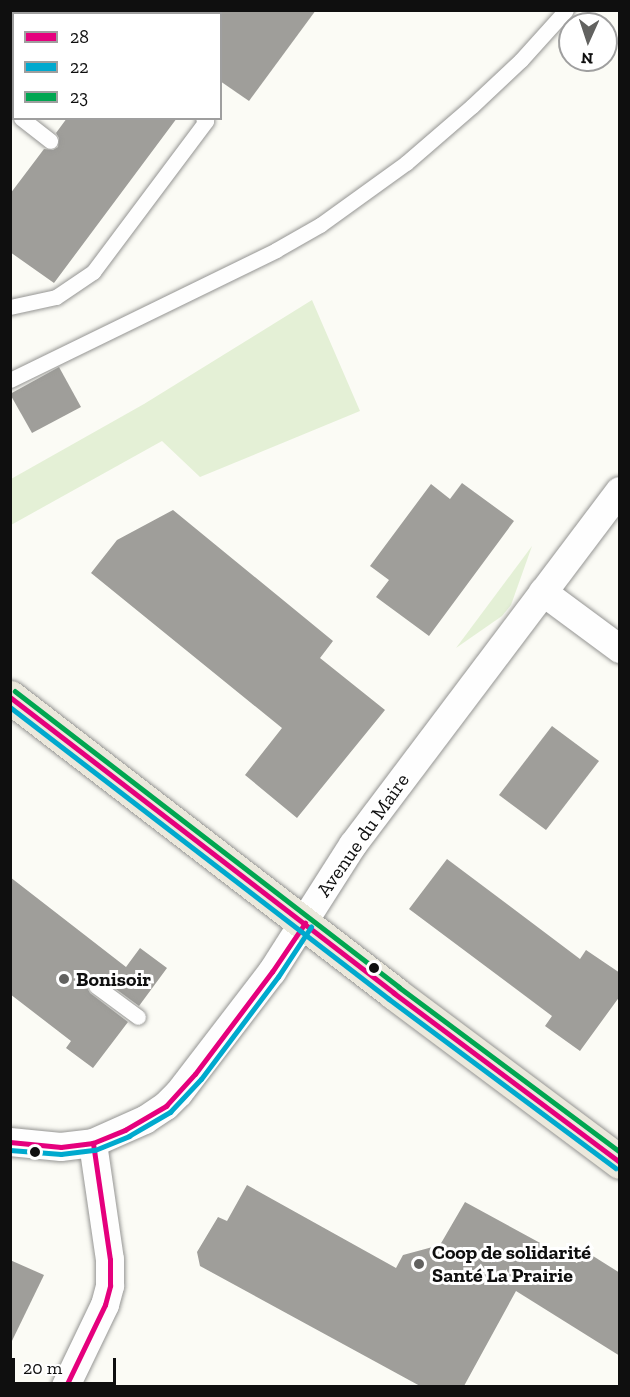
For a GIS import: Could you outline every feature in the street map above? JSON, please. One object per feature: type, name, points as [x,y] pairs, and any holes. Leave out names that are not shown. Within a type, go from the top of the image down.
[{"type":"main road","points":[[10,697],[620,1162]]},
{"type":"street","name":"Avenue du Maire","points":[[10,1142],[54,1147],[93,1143],[145,1120],[173,1099],[272,972],[353,845],[620,491]]},
{"type":"street","points":[[543,592],[620,649]]},
{"type":"street","points":[[66,1386],[105,1305],[110,1286],[110,1260],[93,1143]]},
{"type":"lane","points":[[10,380],[276,250],[320,225],[406,163],[521,60],[566,10]]},
{"type":"lane","points":[[24,120],[50,141]]},
{"type":"lane","points":[[10,307],[56,297],[93,272],[205,120]]},
{"type":"lane","points":[[96,986],[138,1017]]},
{"type":"green space","points":[[312,300],[360,411],[200,477],[162,441],[11,525],[11,479],[144,404]]},
{"type":"green space","points":[[532,546],[511,605],[502,616],[456,648]]},
{"type":"building","points":[[220,10],[316,10],[249,101],[222,82],[222,12]]},
{"type":"building","points":[[66,120],[176,120],[54,283],[10,252],[10,194],[44,149],[53,150],[58,147],[59,138],[56,133]]},
{"type":"building","points":[[59,367],[81,407],[32,433],[10,394]]},
{"type":"building","points":[[462,483],[514,521],[429,636],[376,597],[389,580],[370,566],[431,484],[450,499]]},
{"type":"building","points":[[173,510],[333,641],[320,658],[385,710],[297,818],[245,775],[282,728],[91,573],[117,540]]},
{"type":"building","points":[[552,726],[599,761],[546,830],[499,795]]},
{"type":"building","points":[[447,859],[580,959],[586,950],[620,973],[620,996],[580,1051],[545,1026],[552,1016],[409,909]]},
{"type":"building","points":[[10,877],[126,967],[140,948],[167,968],[139,1006],[101,978],[97,976],[89,980],[86,986],[90,993],[128,1022],[93,1068],[66,1048],[71,1041],[10,994]]},
{"type":"building","points":[[247,1185],[396,1268],[403,1255],[440,1245],[465,1202],[577,1263],[585,1251],[620,1273],[620,1356],[516,1291],[464,1386],[420,1386],[200,1266],[197,1252],[218,1217],[227,1221]]},
{"type":"building","points":[[10,1260],[44,1275],[10,1345]]},
{"type":"transit line","name":"23","points":[[15,691],[399,987],[620,1152]]},
{"type":"transit line","name":"28","points":[[10,697],[394,993],[620,1162]]},
{"type":"transit line","name":"22","points":[[10,707],[389,999],[616,1168]]},
{"type":"transit line","name":"28","points":[[10,1142],[61,1147],[93,1143],[125,1130],[166,1106],[195,1074],[272,972],[305,923]]},
{"type":"transit line","name":"22","points":[[10,1150],[61,1154],[95,1150],[129,1136],[170,1112],[201,1079],[278,977],[311,927]]},
{"type":"transit line","name":"28","points":[[66,1386],[105,1305],[110,1286],[110,1260],[93,1143]]},
{"type":"place","name":"Bonisoir","points":[[64,979]]},
{"type":"place","name":"Coop de solidarité Santé La Prairie","points":[[419,1264]]}]
